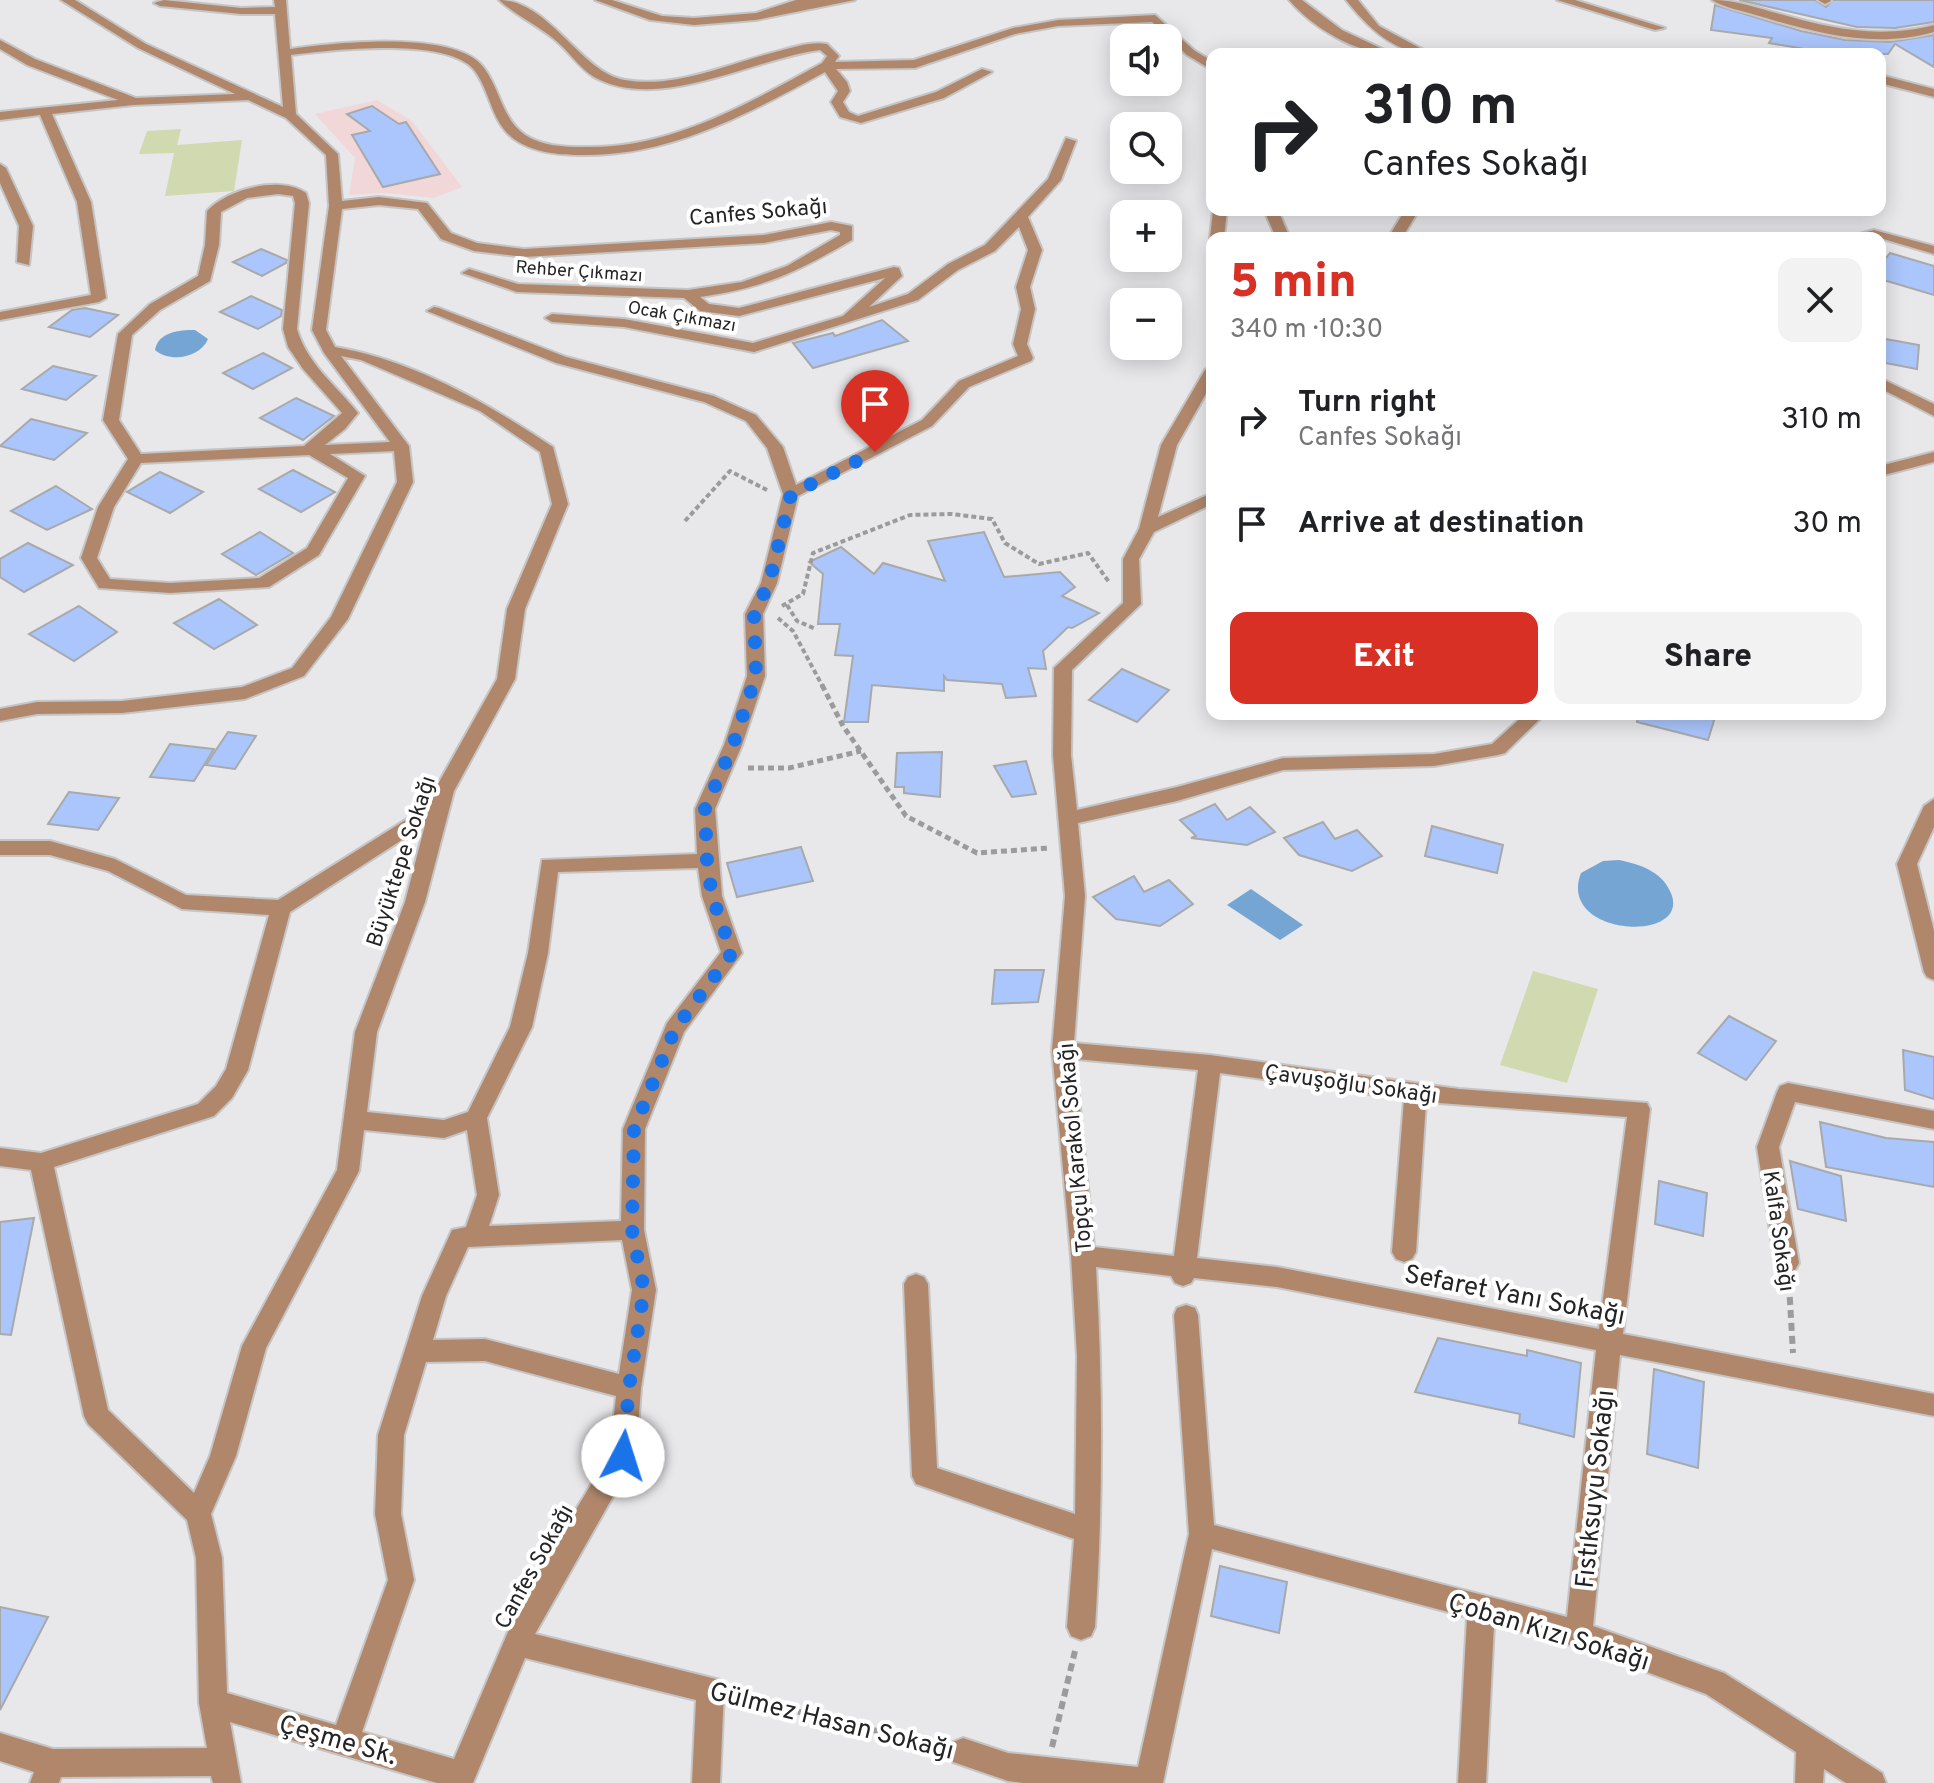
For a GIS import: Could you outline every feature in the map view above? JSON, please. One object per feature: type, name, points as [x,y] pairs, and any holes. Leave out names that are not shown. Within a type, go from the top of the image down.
[{"type":"street","points":[[1,713],[37,708],[122,707],[245,693],[298,672],[339,619],[405,482],[401,446],[329,350],[319,330],[336,206],[332,154],[290,115],[142,46],[67,0]]},
{"type":"street","points":[[505,0],[575,50],[597,74],[624,85],[663,84],[709,75],[800,47],[823,46],[833,56],[826,66]]},
{"type":"street","points":[[601,0],[660,19],[682,22],[759,14],[799,3],[849,0]]},
{"type":"street","points":[[1155,18],[1159,0]]},
{"type":"street","points":[[1295,0],[1337,30],[1371,48]]},
{"type":"street","points":[[1352,0],[1375,28],[1413,48]]},
{"type":"street","points":[[1563,0],[1659,28]]},
{"type":"street","points":[[1718,0],[1862,35],[1887,37],[1934,28]]},
{"type":"street","points":[[160,3],[241,11],[280,5],[290,115]]},
{"type":"street","points":[[283,53],[316,47],[420,47],[460,53],[478,66],[514,134],[538,147],[587,152],[631,150],[680,139],[826,66],[915,64],[1013,31],[1043,26],[1155,18],[1191,53],[1206,62]]},
{"type":"street","points":[[1337,30],[1395,48]]},
{"type":"street","points":[[0,44],[31,62],[135,102]]},
{"type":"street","points":[[826,66],[841,82],[844,91],[837,102],[844,114],[857,120],[940,95],[986,72]]},
{"type":"street","points":[[1886,81],[1934,93]]},
{"type":"street","points":[[0,116],[135,102],[249,97]]},
{"type":"street","points":[[0,316],[99,298],[84,202],[44,111]]},
{"type":"street","points":[[848,319],[913,297],[953,267],[990,248],[1054,180],[1070,141]]},
{"type":"street","points":[[0,168],[26,226],[24,262]]},
{"type":"street","points":[[136,459],[111,420],[125,334],[155,307],[205,278],[212,245],[214,211],[223,202],[284,190],[299,193],[302,203],[290,329],[295,347],[350,413],[340,426],[310,449]]},
{"type":"street","name":"Canfes Sokağı","points":[[336,206],[379,201],[422,206],[446,236],[474,247],[524,253],[764,239],[831,226],[847,229],[847,237],[792,269],[745,286],[688,294]]},
{"type":"street","points":[[434,311],[561,360],[709,399],[751,418],[775,447],[790,498],[927,423],[964,384],[1026,358],[1020,344],[1028,309],[1023,287],[1035,250],[1021,217]]},
{"type":"street","points":[[1886,237],[1934,250]]},
{"type":"street","points":[[688,294],[705,308],[739,312],[894,271],[895,276],[848,319]]},
{"type":"street","name":"Rehber Çıkmazı","points":[[469,273],[517,288],[688,294]]},
{"type":"street","name":"Ocak Çıkmazı","points":[[552,318],[624,323],[754,348],[848,319]]},
{"type":"street","name":"Büyüktepe Sokağı","points":[[198,1514],[223,1456],[254,1346],[348,1171],[366,1032],[415,902],[444,791],[506,679],[516,609],[560,504],[547,450],[485,408],[365,356],[329,350]]},
{"type":"street","points":[[1121,614],[1132,604],[1131,559],[1147,529],[1169,445],[1206,380]]},
{"type":"street","points":[[1886,385],[1934,411]]},
{"type":"street","points":[[136,459],[401,446]]},
{"type":"street","points":[[136,459],[106,507],[89,558],[105,584],[170,588],[263,583],[313,551],[357,476],[310,449]]},
{"type":"street","points":[[1886,469],[1934,457]]},
{"type":"street","name":"Canfes Sokağı","points":[[461,1780],[532,1608],[623,1456],[629,1388],[644,1290],[632,1230],[634,1129],[675,1029],[732,953],[712,896],[705,809],[756,676],[754,614],[769,583],[790,498]]},
{"type":"street","points":[[1147,529],[1206,501]]},
{"type":"street","name":"Topçu Karakol Sokağı","points":[[1081,1627],[1088,1531],[1089,1356],[1083,1256],[1063,1050],[1075,896],[1062,755],[1063,668],[1121,614]]},
{"type":"street","points":[[1068,819],[1177,794],[1283,764],[1434,760],[1498,749],[1529,720]]},
{"type":"street","points":[[1934,806],[1907,864],[1934,972]]},
{"type":"street","points":[[0,848],[50,848],[115,866],[182,902],[281,908],[440,807]]},
{"type":"street","points":[[474,1237],[488,1195],[476,1118],[521,1027],[538,953],[549,865],[707,861]]},
{"type":"street","points":[[0,1157],[41,1162],[206,1110],[224,1092],[237,1070],[281,908]]},
{"type":"street","name":"Çavuşoğlu Sokağı","points":[[1063,1050],[1210,1063],[1459,1098],[1639,1109]]},
{"type":"street","points":[[1183,1272],[1210,1063]]},
{"type":"street","points":[[1404,1252],[1416,1092]]},
{"type":"street","name":"Kalfa Sokağı","points":[[1787,1263],[1768,1147],[1788,1092],[1934,1120]]},
{"type":"street","name":"Fıstıksuyu Sokağı","points":[[1579,1634],[1609,1344],[1639,1109]]},
{"type":"street","points":[[355,1120],[444,1129],[476,1118]]},
{"type":"street","points":[[0,1747],[48,1773],[225,1772],[213,1703],[209,1558],[198,1514],[97,1416],[41,1162]]},
{"type":"street","points":[[345,1740],[401,1580],[388,1514],[391,1435],[434,1296],[460,1237],[632,1230]]},
{"type":"street","name":"Sefaret Yanı Sokağı","points":[[1083,1256],[1183,1272],[1277,1277],[1934,1405]]},
{"type":"street","points":[[916,1284],[925,1476],[1088,1531]]},
{"type":"street","points":[[1148,1783],[1202,1534],[1186,1315]]},
{"type":"street","points":[[417,1351],[485,1350],[629,1388]]},
{"type":"street","name":"Çoban Kızı Sokağı","points":[[1202,1534],[1579,1634],[1714,1683],[1872,1783]]},
{"type":"street","points":[[1472,1783],[1481,1609]]},
{"type":"street","name":"Gülmez Hasan Sokağı","points":[[518,1643],[710,1690]]},
{"type":"street","points":[[706,1783],[710,1690]]},
{"type":"street","name":"Çeşme Sk.","points":[[213,1703],[345,1740],[461,1780]]},
{"type":"street","points":[[1809,1783],[1811,1744]]},
{"type":"street","name":"Gülmez Hasan Sokağı","points":[[963,1752],[1008,1767],[1148,1783]]},
{"type":"path","points":[[685,521],[730,471],[790,498]]},
{"type":"path","points":[[807,568],[813,553],[910,515],[952,514],[992,519],[1005,543],[1039,564],[1088,553],[1110,583],[1121,614]]},
{"type":"path","points":[[787,605],[797,621],[816,629]]},
{"type":"path","points":[[754,614],[773,615],[793,631],[841,722],[906,816],[977,853],[1070,846]]},
{"type":"path","points":[[723,768],[789,768],[861,751]]},
{"type":"path","name":"Kalfa Sokağı","points":[[1787,1263],[1795,1378]]},
{"type":"path","points":[[1045,1773],[1081,1627]]},
{"type":"path","name":"Gülmez Hasan Sokağı","points":[[710,1690],[963,1752]]},
{"type":"shaded area","points":[[377,100],[412,121],[462,187],[434,198],[386,193],[349,195],[355,158],[315,114]]},
{"type":"green space","points":[[181,129],[177,145],[242,140],[234,191],[165,196],[174,153],[139,154],[147,131]]},
{"type":"green space","points":[[1533,971],[1598,989],[1567,1083],[1500,1065]]},
{"type":"water","points":[[195,330],[208,339],[192,354],[176,357],[155,350],[165,336]]},
{"type":"water","points":[[1619,860],[1649,870],[1666,884],[1673,908],[1664,920],[1647,926],[1626,926],[1605,921],[1588,911],[1579,895],[1581,873],[1603,861]]},
{"type":"water","points":[[1251,889],[1303,925],[1280,940],[1227,905]]},
{"type":"building","points":[[1739,0],[1815,0],[1826,7],[1833,0],[1934,0],[1934,22],[1895,28],[1857,27]]},
{"type":"building","points":[[1715,5],[1801,31],[1845,40],[1890,42],[1934,35],[1934,67],[1895,44],[1888,54],[1886,48],[1799,48],[1769,43],[1772,38],[1711,30]]},
{"type":"building","points":[[372,106],[399,124],[406,122],[440,174],[383,187],[352,135],[370,131],[347,114]]},
{"type":"building","points":[[261,249],[287,260],[286,263],[262,276],[233,262]]},
{"type":"building","points":[[1890,253],[1934,266],[1934,295],[1886,281],[1886,258]]},
{"type":"building","points":[[251,296],[282,310],[281,316],[258,329],[220,312]]},
{"type":"building","points":[[85,308],[118,315],[90,337],[49,327],[72,310]]},
{"type":"building","points":[[882,320],[908,341],[813,368],[793,343],[833,333],[835,336]]},
{"type":"building","points":[[1886,339],[1919,345],[1917,369],[1886,363]]},
{"type":"building","points":[[263,353],[292,368],[253,389],[223,373]]},
{"type":"building","points":[[53,366],[96,376],[66,400],[22,389]]},
{"type":"building","points":[[296,398],[334,416],[303,440],[260,418]]},
{"type":"building","points":[[31,419],[87,433],[54,460],[0,446]]},
{"type":"building","points":[[293,470],[335,492],[301,512],[259,489]]},
{"type":"building","points":[[160,472],[203,492],[170,513],[127,492]]},
{"type":"building","points":[[56,486],[92,509],[47,530],[11,511]]},
{"type":"building","points":[[260,532],[293,553],[256,575],[222,554]]},
{"type":"building","points":[[984,532],[1004,577],[1060,572],[1075,587],[1062,596],[1099,613],[1072,628],[1068,627],[1043,651],[1046,669],[1028,668],[1036,696],[1006,698],[1002,684],[947,680],[944,676],[944,691],[872,685],[868,722],[844,722],[853,656],[835,655],[840,624],[818,624],[823,574],[809,562],[841,547],[874,574],[883,563],[945,581],[928,541]]},
{"type":"building","points":[[28,543],[73,565],[24,592],[0,577],[0,559]]},
{"type":"building","points":[[219,599],[257,625],[214,649],[174,623]]},
{"type":"building","points":[[79,606],[117,632],[74,661],[29,634]]},
{"type":"building","points":[[1122,669],[1169,690],[1137,722],[1089,700]]},
{"type":"building","points":[[1637,720],[1714,720],[1708,740]]},
{"type":"building","points":[[228,732],[256,736],[235,769],[206,765]]},
{"type":"building","points":[[170,744],[214,749],[194,781],[150,777]]},
{"type":"building","points":[[942,752],[940,797],[904,793],[904,787],[895,787],[897,753]]},
{"type":"building","points":[[1026,761],[1036,794],[1012,797],[994,766]]},
{"type":"building","points":[[69,792],[119,798],[98,830],[48,824]]},
{"type":"building","points":[[1215,804],[1227,820],[1250,807],[1275,832],[1247,845],[1191,838],[1196,836],[1180,820]]},
{"type":"building","points":[[1323,822],[1335,839],[1357,830],[1382,856],[1352,871],[1299,855],[1284,838]]},
{"type":"building","points":[[1432,826],[1503,845],[1497,873],[1425,856]]},
{"type":"building","points":[[801,847],[813,881],[737,897],[727,863]]},
{"type":"building","points":[[1134,876],[1144,892],[1169,880],[1193,904],[1160,926],[1116,919],[1093,897]]},
{"type":"building","points":[[995,970],[1044,970],[1038,1002],[992,1004]]},
{"type":"building","points":[[1729,1016],[1776,1041],[1746,1080],[1698,1053]]},
{"type":"building","points":[[1903,1050],[1934,1057],[1934,1099],[1905,1090]]},
{"type":"building","points":[[1820,1122],[1886,1138],[1934,1142],[1934,1187],[1826,1167]]},
{"type":"building","points":[[1790,1161],[1841,1176],[1846,1221],[1798,1209]]},
{"type":"building","points":[[1659,1181],[1707,1193],[1703,1236],[1655,1224]]},
{"type":"building","points":[[34,1218],[11,1335],[0,1334],[0,1222]]},
{"type":"building","points":[[1438,1338],[1527,1356],[1527,1350],[1581,1363],[1574,1437],[1519,1423],[1520,1414],[1415,1392]]},
{"type":"building","points":[[1654,1369],[1704,1382],[1698,1468],[1647,1454]]},
{"type":"building","points":[[1220,1566],[1287,1582],[1279,1633],[1211,1616]]},
{"type":"building","points":[[0,1607],[48,1617],[0,1710]]},
{"type":"route","points":[[623,1456],[629,1388],[644,1290],[632,1230],[634,1129],[675,1029],[732,953],[712,896],[705,809],[733,745],[756,676],[754,614],[769,583],[791,494],[875,452]]}]
